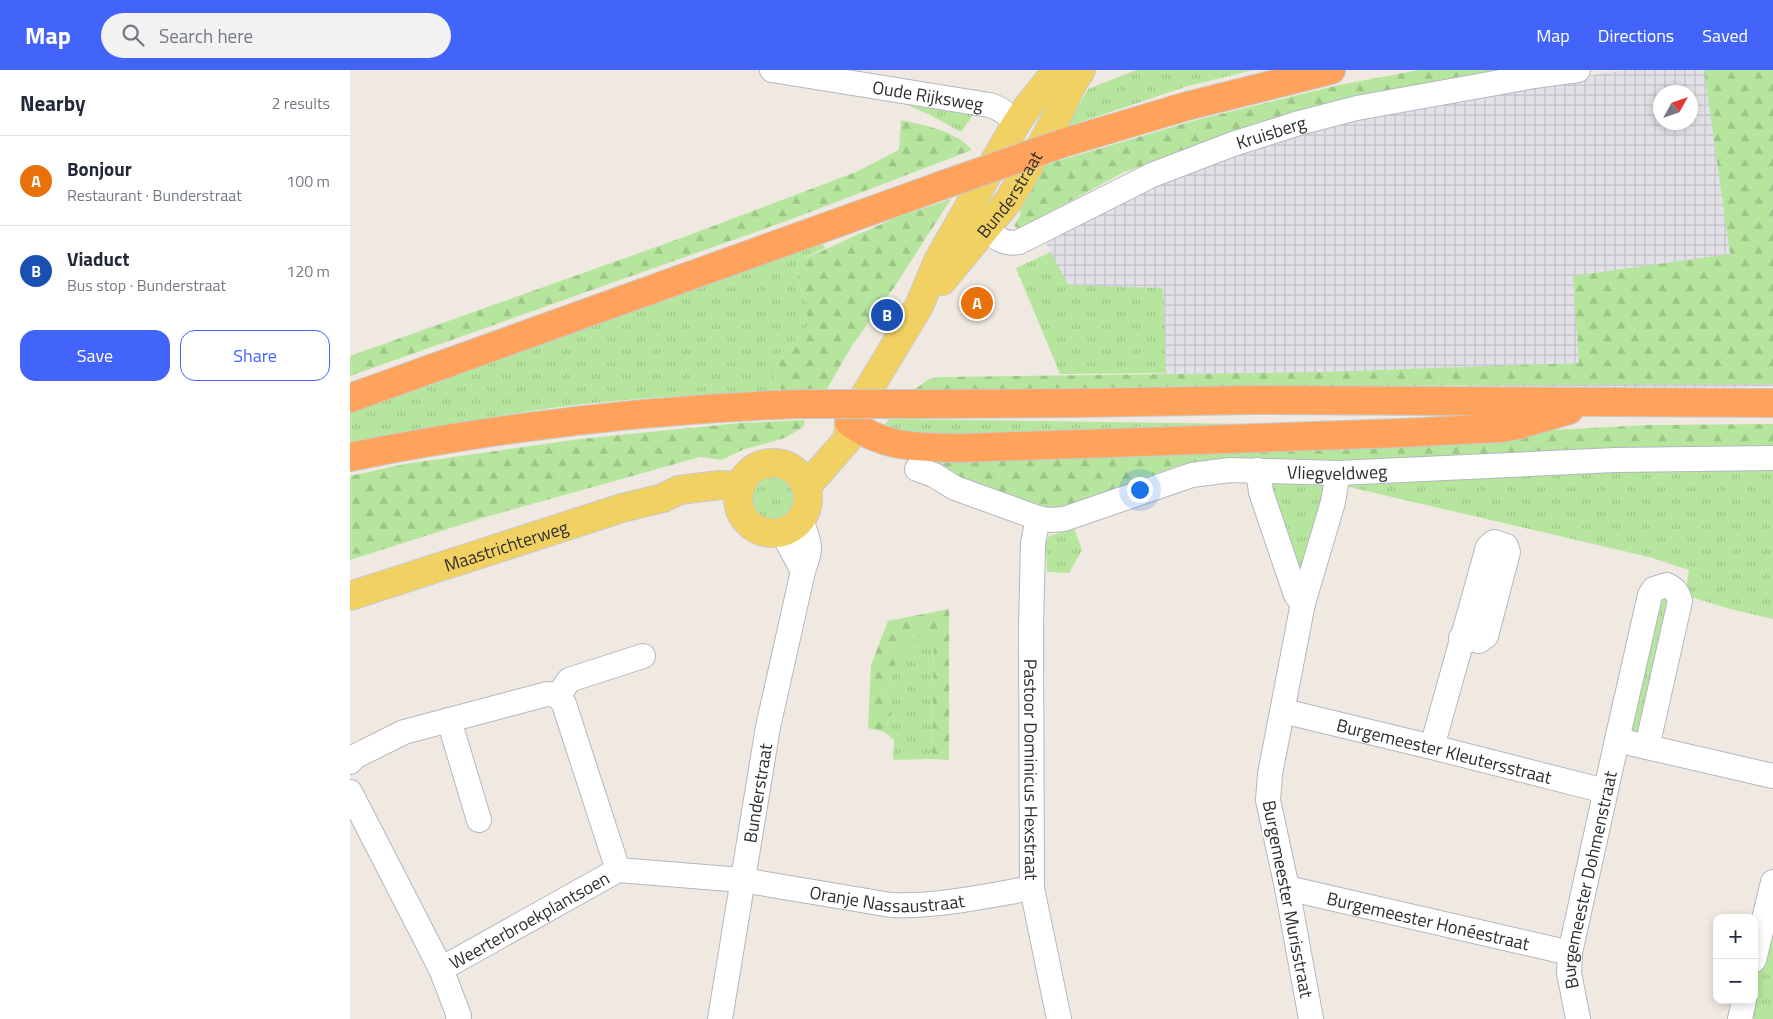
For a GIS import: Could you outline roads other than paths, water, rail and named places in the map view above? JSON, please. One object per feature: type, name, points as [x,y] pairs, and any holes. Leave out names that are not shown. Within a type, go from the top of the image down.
[{"type":"highway","points":[[350,398],[1063,143],[1187,106],[1331,70]]},
{"type":"highway","points":[[350,458],[463,436],[608,417],[737,406],[1251,400],[1773,403]]},
{"type":"highway","points":[[849,422],[864,433],[890,443],[962,448],[1382,434],[1501,428],[1518,425],[1596,401]]},
{"type":"main road","name":"Bunderstraat","points":[[798,478],[848,439],[849,422],[919,306],[938,261],[1016,124],[1057,70]]},
{"type":"main road","name":"Bunderstraat","points":[[919,306],[951,272],[1016,189],[1081,70]]},
{"type":"main road","points":[[985,228],[990,203],[1024,147],[1023,137],[1016,124]]},
{"type":"main road","points":[[775,463],[798,478],[808,505],[792,526],[768,532],[754,527],[744,517],[740,496],[748,473],[760,466],[775,463]]},
{"type":"main road","name":"Maastrichterweg","points":[[350,596],[590,518],[663,498],[679,490],[720,485],[740,496]]},
{"type":"street","name":"Oude Rijksweg","points":[[772,70],[989,105],[997,107],[1006,113],[1016,124]]},
{"type":"street","name":"Kruisberg","points":[[985,228],[1006,243],[1015,242],[1059,223],[1159,172],[1289,126],[1357,108],[1534,76],[1578,70]]},
{"type":"street","name":"Vliegveldweg","points":[[917,469],[934,475],[955,488],[1038,518],[1050,520],[1064,519],[1192,475],[1230,470],[1338,473],[1614,460],[1773,458]]},
{"type":"street","points":[[1258,470],[1261,492],[1296,596],[1303,603]]},
{"type":"street","name":"Burgemeester Murisstraat","points":[[1311,1019],[1287,888],[1268,800],[1270,774],[1303,603],[1333,502],[1338,473]]},
{"type":"street","name":"Pastoor Dominicus Hexstraat","points":[[1038,518],[1034,543],[1031,629],[1032,888],[1059,1019]]},
{"type":"street","name":"Bunderstraat","points":[[720,1019],[771,711],[803,571],[792,526]]},
{"type":"street","name":"Burgemeester Dohmenstraat","points":[[1578,1019],[1569,973],[1570,953],[1650,595],[1654,589],[1667,585],[1678,593],[1680,601],[1647,747]]},
{"type":"street","points":[[1432,746],[1461,638]]},
{"type":"street","points":[[350,762],[354,757],[404,732],[547,694],[558,697],[569,680],[643,656]]},
{"type":"street","name":"Weerterbroekplantsoen","points":[[558,697],[564,704],[618,870]]},
{"type":"street","name":"Burgemeester Kleutersstraat","points":[[1283,711],[1432,746],[1605,791]]},
{"type":"street","points":[[449,720],[479,820]]},
{"type":"street","points":[[1617,740],[1773,776]]},
{"type":"street","name":"Weerterbroekplantsoen","points":[[352,801],[441,969],[459,1016],[458,1019]]},
{"type":"street","name":"Weerterbroekplantsoen","points":[[441,969],[618,870],[742,880]]},
{"type":"street","name":"Oranje Nassaustraat","points":[[742,880],[891,905],[908,906],[946,902],[1032,888]]},
{"type":"street","points":[[1754,959],[1773,882]]},
{"type":"street","name":"Burgemeester Honéestraat","points":[[1287,888],[1570,953]]},
{"type":"street","points":[[1740,1019],[1743,1004]]},
{"type":"place","name":"Bonjour","points":[[977,303]]},
{"type":"place","name":"Viaduct","points":[[887,315]]}]
